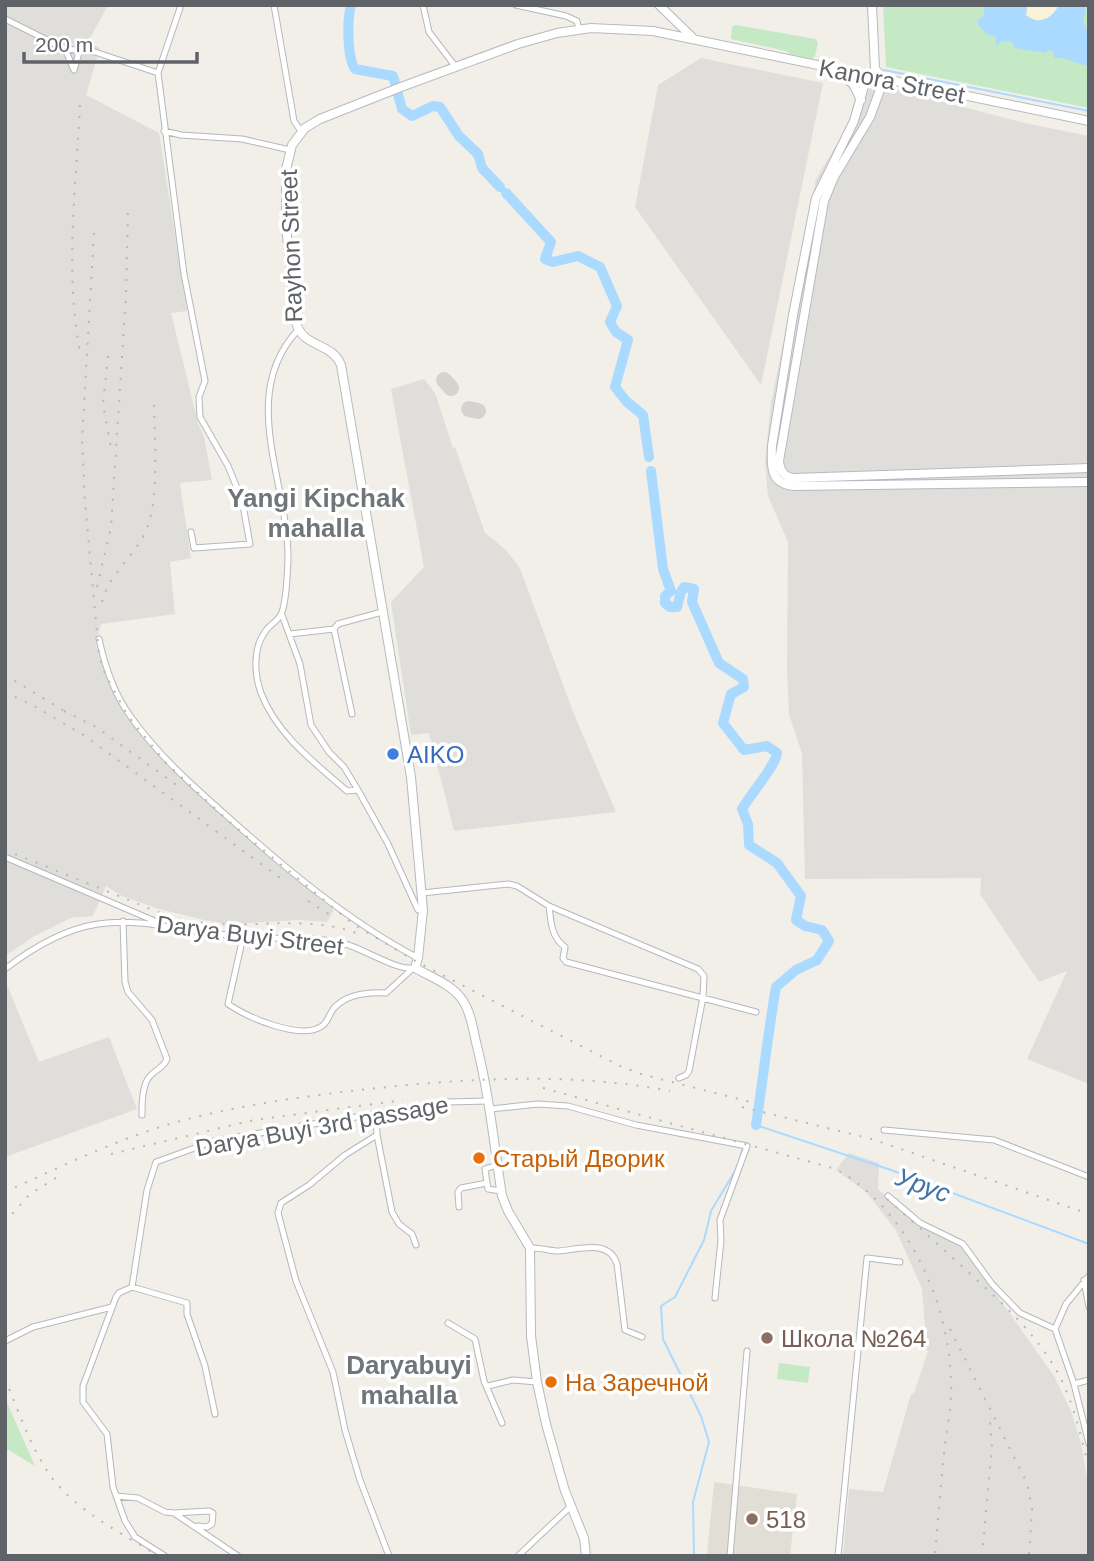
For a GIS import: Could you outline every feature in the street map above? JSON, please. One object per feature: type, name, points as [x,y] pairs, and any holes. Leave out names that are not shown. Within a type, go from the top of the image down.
[{"type":"street","points":[[181,5],[158,73],[184,274],[205,381],[199,397],[200,417],[228,466],[242,500],[250,544],[194,548],[191,532]]},
{"type":"street","points":[[274,5],[294,121],[301,131],[320,119],[455,66],[518,44],[579,29],[602,27],[653,31],[695,39]]},
{"type":"street","points":[[423,5],[429,32],[455,66]]},
{"type":"street","points":[[516,5],[566,16],[577,21],[579,29]]},
{"type":"street","points":[[786,385],[804,316],[824,201],[834,177],[870,117],[884,79],[875,69],[872,5]]},
{"type":"street","points":[[653,31],[661,30],[666,25],[667,17],[661,7]]},
{"type":"street","points":[[661,7],[695,39]]},
{"type":"street","points":[[5,19],[65,49],[95,52],[158,73]]},
{"type":"street","name":"Kanora Street","points":[[695,39],[1089,121]]},
{"type":"street","points":[[65,49],[74,70],[80,49]]},
{"type":"street","points":[[782,479],[779,461],[793,315],[816,198],[854,121],[867,76],[875,69]]},
{"type":"street","points":[[834,70],[853,84],[861,100]]},
{"type":"street","points":[[164,131],[181,135],[242,139],[290,150]]},
{"type":"street","name":"Rayhon Street","points":[[282,615],[288,552],[269,422],[268,394],[278,356],[298,330],[286,226],[286,170],[290,150],[301,131]]},
{"type":"street","points":[[793,315],[804,316]]},
{"type":"street","points":[[243,937],[228,1004],[250,1016],[289,1030],[314,1030],[321,1027],[335,1007],[352,997],[370,992],[386,993],[413,969],[418,958],[423,910],[411,778],[341,365],[331,351],[309,342],[298,330]]},
{"type":"street","points":[[782,479],[1089,468]]},
{"type":"street","points":[[782,479],[794,486],[1088,482]]},
{"type":"street","points":[[290,634],[334,629],[338,624],[382,612]]},
{"type":"street","points":[[358,790],[348,791],[284,734],[261,693],[255,657],[264,632],[282,615],[300,664],[311,724],[329,752],[344,766],[358,790],[388,844],[418,910],[423,910]]},
{"type":"street","points":[[334,629],[352,713]]},
{"type":"street","points":[[99,639],[107,673],[130,716],[171,766],[254,840],[336,906],[376,934],[418,958]]},
{"type":"street","points":[[5,858],[165,925]]},
{"type":"street","points":[[422,893],[508,884],[517,886],[549,906],[698,970],[704,976],[704,997],[689,1071],[679,1078]]},
{"type":"street","points":[[549,906],[554,936],[556,941],[565,947],[563,958],[566,962],[756,1012]]},
{"type":"street","points":[[123,920],[125,982],[128,992],[152,1020],[167,1059],[146,1082],[142,1115]]},
{"type":"street","name":"Darya Buyi Street","points":[[5,969],[32,949],[61,933],[91,924],[123,920],[243,937],[330,941],[413,969],[449,988],[464,1002],[471,1020],[490,1105],[501,1191],[508,1211],[530,1248]]},
{"type":"street","name":"Darya Buyi 3rd passage","points":[[132,1287],[147,1189],[156,1162],[214,1141],[447,1102],[568,1106],[636,1125],[747,1146],[720,1220],[715,1298]]},
{"type":"street","points":[[376,1115],[377,1135],[392,1212],[399,1224],[412,1234],[416,1245]]},
{"type":"street","points":[[884,1130],[994,1140],[1089,1177]]},
{"type":"street","points":[[377,1135],[345,1155],[309,1185],[281,1203],[278,1213],[296,1281],[333,1373],[356,1469],[388,1556]]},
{"type":"street","points":[[498,1165],[485,1169],[488,1189],[501,1191]]},
{"type":"street","points":[[459,1207],[459,1189],[487,1183]]},
{"type":"street","points":[[888,1196],[920,1223],[963,1244],[992,1284],[1020,1313],[1055,1329]]},
{"type":"street","points":[[586,1556],[584,1538],[546,1424],[537,1382],[531,1336],[530,1248],[556,1251],[600,1247],[612,1254],[617,1264],[625,1330],[642,1337]]},
{"type":"street","points":[[838,1556],[867,1258],[900,1262]]},
{"type":"street","points":[[1086,1278],[1066,1304],[1055,1329],[1074,1384],[1089,1444]]},
{"type":"street","points":[[1086,1278],[1089,1307]]},
{"type":"street","points":[[166,1556],[135,1536],[125,1521],[116,1496],[107,1434],[87,1412],[81,1394],[119,1293],[132,1287],[187,1303],[187,1314],[205,1366],[215,1414]]},
{"type":"street","points":[[5,1341],[33,1327],[112,1307]]},
{"type":"street","points":[[448,1323],[475,1339],[484,1381],[502,1423]]},
{"type":"street","points":[[730,1556],[747,1351]]},
{"type":"street","points":[[488,1386],[513,1380],[537,1382]]},
{"type":"street","points":[[1074,1384],[1089,1380]]},
{"type":"street","points":[[116,1496],[138,1498],[166,1512],[213,1513],[214,1519],[207,1527],[194,1525]]},
{"type":"street","points":[[518,1556],[572,1506]]},
{"type":"street","points":[[174,1513],[238,1556]]},
{"type":"shaded area","points":[[5,5],[108,5],[88,42],[100,48],[86,95],[159,133],[187,311],[171,313],[198,423],[204,437],[212,480],[180,483],[191,558],[170,562],[175,614],[101,624],[96,645],[109,685],[133,723],[167,766],[334,910],[327,922],[300,920],[227,924],[159,909],[122,896],[106,886],[93,916],[71,918],[33,937],[5,956]]},
{"type":"shaded area","points":[[701,58],[823,83],[761,385],[635,207],[658,85]]},
{"type":"shaded area","points":[[871,83],[1029,124],[1089,136],[1089,1084],[1027,1059],[1067,971],[1039,982],[980,894],[981,878],[805,879],[802,753],[789,715],[788,542],[768,496],[765,461],[771,403],[816,179],[835,147],[856,127]]},
{"type":"shaded area","points":[[424,379],[435,393],[485,533],[505,549],[520,568],[573,712],[616,812],[454,831],[429,733],[411,735],[391,602],[424,567],[391,389]]},
{"type":"shaded area","points":[[5,980],[39,1062],[109,1037],[137,1109],[5,1157]]},
{"type":"shaded area","points":[[849,1153],[879,1163],[878,1189],[920,1225],[963,1247],[1054,1376],[1071,1411],[1081,1443],[1089,1490],[1089,1556],[843,1556],[849,1489],[883,1492],[911,1394],[914,1393],[928,1351],[924,1349],[926,1340],[922,1289],[896,1230],[866,1192],[836,1170]]},
{"type":"shaded area","name":"518","points":[[714,1482],[797,1494],[790,1556],[707,1556]]},
{"type":"green space","points":[[883,5],[1089,5],[1089,108],[886,67]]},
{"type":"green space","points":[[736,25],[815,39],[818,43],[815,56],[812,59],[731,39],[732,27]]},
{"type":"green space","points":[[779,1363],[810,1367],[808,1383],[777,1379]]},
{"type":"green space","points":[[5,1398],[35,1466],[5,1448]]},
{"type":"sand","points":[[1059,5],[1053,14],[1044,19],[1035,20],[1026,15],[1027,7],[1030,6]]},
{"type":"water","points":[[984,5],[1031,5],[1027,7],[1026,15],[1040,20],[1053,14],[1059,5],[1084,5],[1086,12],[1083,19],[1089,38],[1089,66],[1054,58],[1053,51],[1049,50],[1045,53],[1015,48],[1012,42],[1004,41],[996,47],[996,37],[986,34],[978,24],[978,20],[984,16]]},
{"type":"waterway","points":[[351,5],[348,38],[355,69],[393,76],[402,109],[412,116],[433,106],[440,107],[459,136],[478,154],[482,168],[500,187]]},
{"type":"waterway","points":[[884,70],[1089,111]]},
{"type":"waterway","points":[[506,193],[551,242],[545,259],[553,262],[578,256],[600,267],[617,306],[610,322],[616,332],[628,340],[615,387],[627,402],[643,415],[649,457]]},
{"type":"waterway","points":[[651,471],[663,569],[671,591],[665,596],[665,603],[670,607],[677,607],[684,587],[694,589],[692,602],[719,663],[743,679],[744,687],[731,694],[723,723],[744,750],[767,746],[777,753],[768,772],[742,809],[748,824],[749,845],[777,863],[801,896],[796,920],[805,926],[822,930],[829,941],[817,960],[796,970],[776,987],[756,1125]]},
{"type":"waterway","name":"Урус","points":[[755,1129],[756,1125],[891,1170],[1089,1244]]},
{"type":"waterway","points":[[740,1159],[742,1150]]},
{"type":"waterway","points":[[694,1556],[693,1502],[709,1442],[701,1416],[663,1339],[661,1306],[675,1297],[704,1240],[711,1211],[735,1171]]},
{"type":"taxiway","points":[[444,380],[451,388]]},
{"type":"taxiway","points":[[469,409],[478,411]]},
{"type":"railway","points":[[80,105],[72,263],[81,357]]},
{"type":"railway","points":[[97,587],[111,527],[126,295],[128,211]]},
{"type":"railway","points":[[94,233],[82,440],[85,502],[99,655],[105,674],[128,716],[166,763],[233,825],[353,924],[417,962],[622,1067],[754,1103]]},
{"type":"railway","points":[[108,356],[103,404],[111,448]]},
{"type":"railway","points":[[102,602],[110,582],[142,538],[151,514],[155,482],[154,399]]},
{"type":"railway","points":[[5,675],[71,715]]},
{"type":"railway","points":[[5,692],[82,734],[286,882]]},
{"type":"railway","points":[[64,711],[96,727],[178,786]]},
{"type":"railway","points":[[5,850],[181,919],[211,924],[297,923],[339,928],[359,934]]},
{"type":"railway","points":[[308,901],[334,917]]},
{"type":"railway","points":[[5,1192],[88,1154],[151,1130],[217,1112],[284,1100],[390,1087],[510,1079],[591,1081],[670,1091]]},
{"type":"railway","points":[[543,1088],[836,1169],[861,1186],[884,1208],[903,1233],[932,1289],[948,1351],[951,1397],[935,1556]]},
{"type":"railway","points":[[111,1154],[254,1120],[403,1100]]},
{"type":"railway","points":[[742,1107],[872,1139],[1089,1214]]},
{"type":"railway","points":[[5,1222],[30,1194],[59,1176]]},
{"type":"railway","points":[[887,1199],[992,1294],[1039,1344],[1058,1373],[1068,1396],[1089,1469]]},
{"type":"railway","points":[[950,1329],[1027,1483],[1032,1509],[1029,1556]]},
{"type":"railway","points":[[5,1379],[32,1443],[52,1478],[87,1512],[158,1556]]},
{"type":"railway","points":[[982,1556],[992,1447],[990,1419]]},
{"type":"place","name":"AIKO","points":[[393,754]]},
{"type":"place","name":"Старый Дворик","points":[[479,1158]]},
{"type":"place","name":"Школа №264","points":[[767,1338]]},
{"type":"place","name":"На Заречной","points":[[551,1382]]},
{"type":"place","name":"518","points":[[752,1519]]},
{"type":"district","name":"Yangi Kipchak mahalla","points":[[316,513]]},
{"type":"district","name":"Daryabuyi mahalla","points":[[409,1380]]}]
